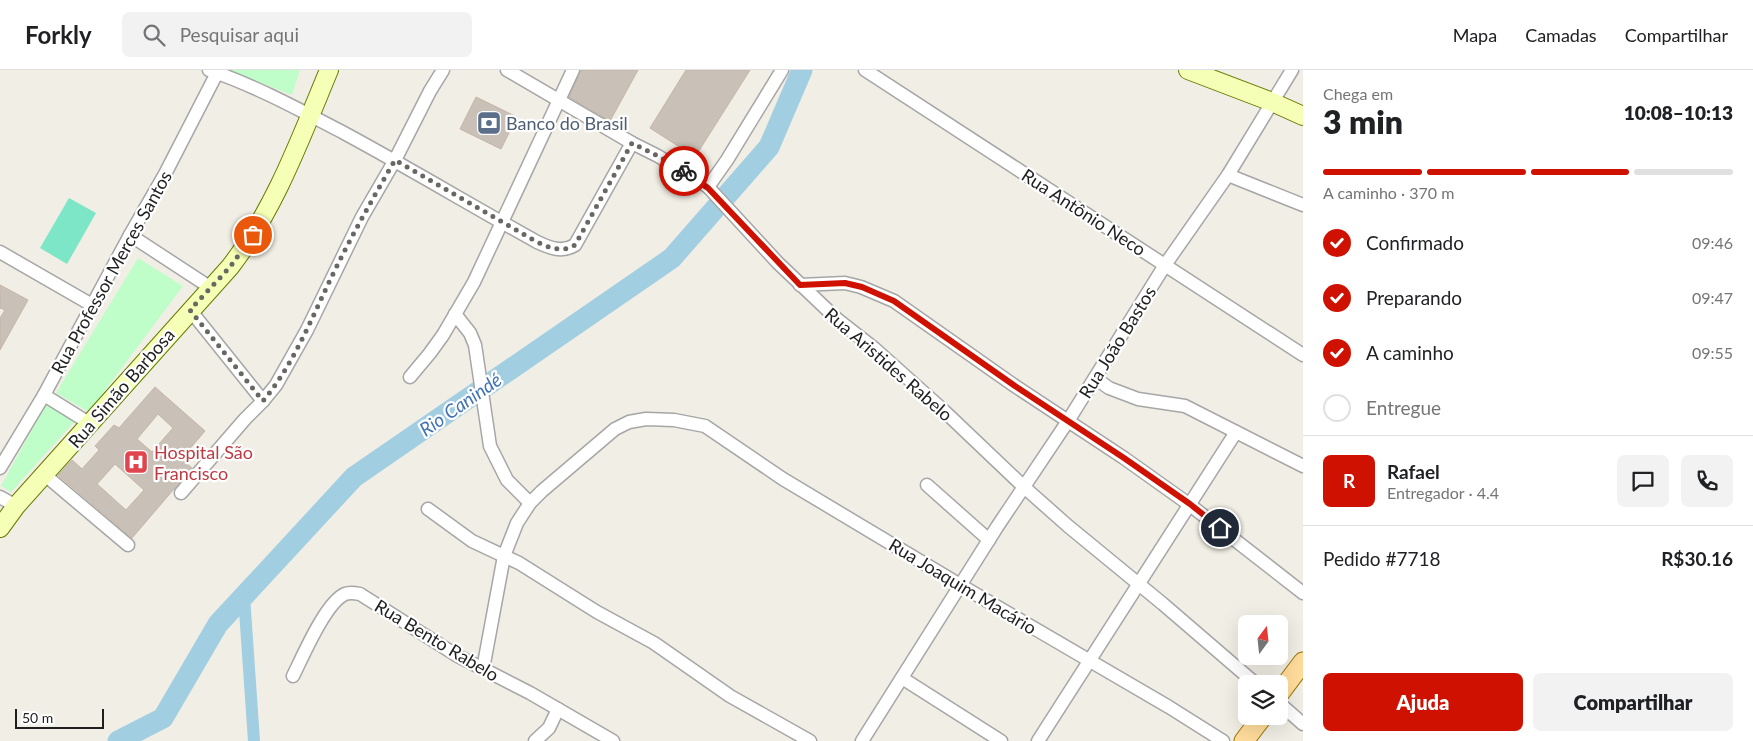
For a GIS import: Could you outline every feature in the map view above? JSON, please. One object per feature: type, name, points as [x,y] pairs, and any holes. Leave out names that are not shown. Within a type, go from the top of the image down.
[{"type":"main road","points":[[1288,682],[1303,662]]},
{"type":"main road","points":[[1244,741],[1256,725]]},
{"type":"street","name":"Rua Simão Barbosa","points":[[0,528],[16,506],[211,288],[247,245],[281,181],[329,70]]},
{"type":"street","points":[[181,493],[276,385],[362,217],[443,70]]},
{"type":"street","name":"Rua Aristides Rabelo","points":[[507,70],[632,143],[658,156],[712,192],[800,285],[942,409],[1068,526],[1140,584],[1246,675]]},
{"type":"street","points":[[410,377],[430,353],[456,314],[474,282],[573,70]]},
{"type":"street","points":[[712,192],[728,160],[782,70]]},
{"type":"street","name":"Rua Antônio Neco","points":[[865,70],[1303,355]]},
{"type":"street","points":[[1188,70],[1303,116]]},
{"type":"street","name":"Rua João Bastos","points":[[862,741],[960,585],[1068,421],[1165,265],[1228,175],[1292,70]]},
{"type":"street","points":[[213,71],[263,92],[310,115],[395,160],[501,222],[546,246],[558,249],[569,248],[575,245],[632,143]]},
{"type":"street","name":"Rua Professor Merces Santos","points":[[0,468],[44,395],[165,174],[213,71]]},
{"type":"street","points":[[1228,175],[1303,205]]},
{"type":"street","points":[[130,235],[211,288]]},
{"type":"street","points":[[0,252],[92,305]]},
{"type":"street","points":[[800,285],[845,283],[862,287],[894,301],[1015,386],[1190,504],[1303,593]]},
{"type":"street","points":[[190,310],[263,401]]},
{"type":"street","points":[[456,314],[476,345],[490,446],[507,480],[530,503],[517,524],[504,556],[483,669]]},
{"type":"street","points":[[1095,378],[1109,388],[1138,399],[1185,406],[1303,466]]},
{"type":"street","points":[[44,395],[90,423]]},
{"type":"street","name":"Rua Joaquim Macário","points":[[530,503],[615,429],[629,422],[646,419],[674,420],[704,426],[783,479],[960,585],[1170,706],[1223,741]]},
{"type":"street","points":[[1038,741],[1236,432]]},
{"type":"street","points":[[45,475],[128,545]]},
{"type":"street","points":[[927,485],[989,540]]},
{"type":"street","points":[[0,497],[16,506]]},
{"type":"street","points":[[428,509],[472,541],[519,563],[597,612],[654,643],[730,696],[810,741]]},
{"type":"street","name":"Rua Bento Rabelo","points":[[292,676],[324,616],[334,602],[343,594],[350,592],[360,594],[456,655],[558,709],[613,741]]},
{"type":"street","points":[[902,678],[1001,741]]},
{"type":"street","points":[[535,741],[549,728],[558,709]]},
{"type":"street","points":[[1288,711],[1303,724]]},
{"type":"green space","points":[[228,70],[300,70],[292,95]]},
{"type":"green space","points":[[69,198],[96,213],[67,264],[40,248]]},
{"type":"green space","points":[[138,258],[183,286],[89,412],[56,393]]},
{"type":"green space","points":[[47,402],[74,422],[11,492],[1,486]]},
{"type":"building","points":[[581,70],[638,70],[610,121],[569,97]]},
{"type":"building","points":[[686,70],[750,70],[695,157],[650,128]]},
{"type":"building","name":"Banco do Brasil","points":[[476,97],[517,117],[501,149],[460,129]]},
{"type":"building","points":[[0,285],[28,300],[0,350],[0,318],[5,310],[0,308]]},
{"type":"building","name":"Hospital São Francisco","points":[[155,387],[205,431],[181,459],[192,468],[132,538],[58,475],[72,460],[82,469],[99,450],[95,446],[114,425],[119,428]],"holes":[[[158,414],[173,428],[152,452],[137,439]],[[115,464],[144,490],[126,510],[97,484]]]},
{"type":"waterway","name":"Rio Canindé","points":[[118,741],[163,718],[218,624],[354,477],[672,258],[769,147],[802,70]]},
{"type":"waterway","points":[[244,596],[254,741]]},
{"type":"way so far","points":[[253,235],[230,267],[190,310],[263,401],[276,385],[294,353],[362,217],[395,160],[537,242],[558,249],[569,248],[575,245],[632,143],[684,171]]},
{"type":"place","name":"Banco do Brasil","points":[[489,123]]},
{"type":"place","name":"Hospital São Francisco","points":[[136,462]]},
{"type":"route","points":[[684,171],[708,188],[800,285],[845,283],[862,287],[894,301],[1015,386],[1124,458],[1190,504],[1220,528]]}]
